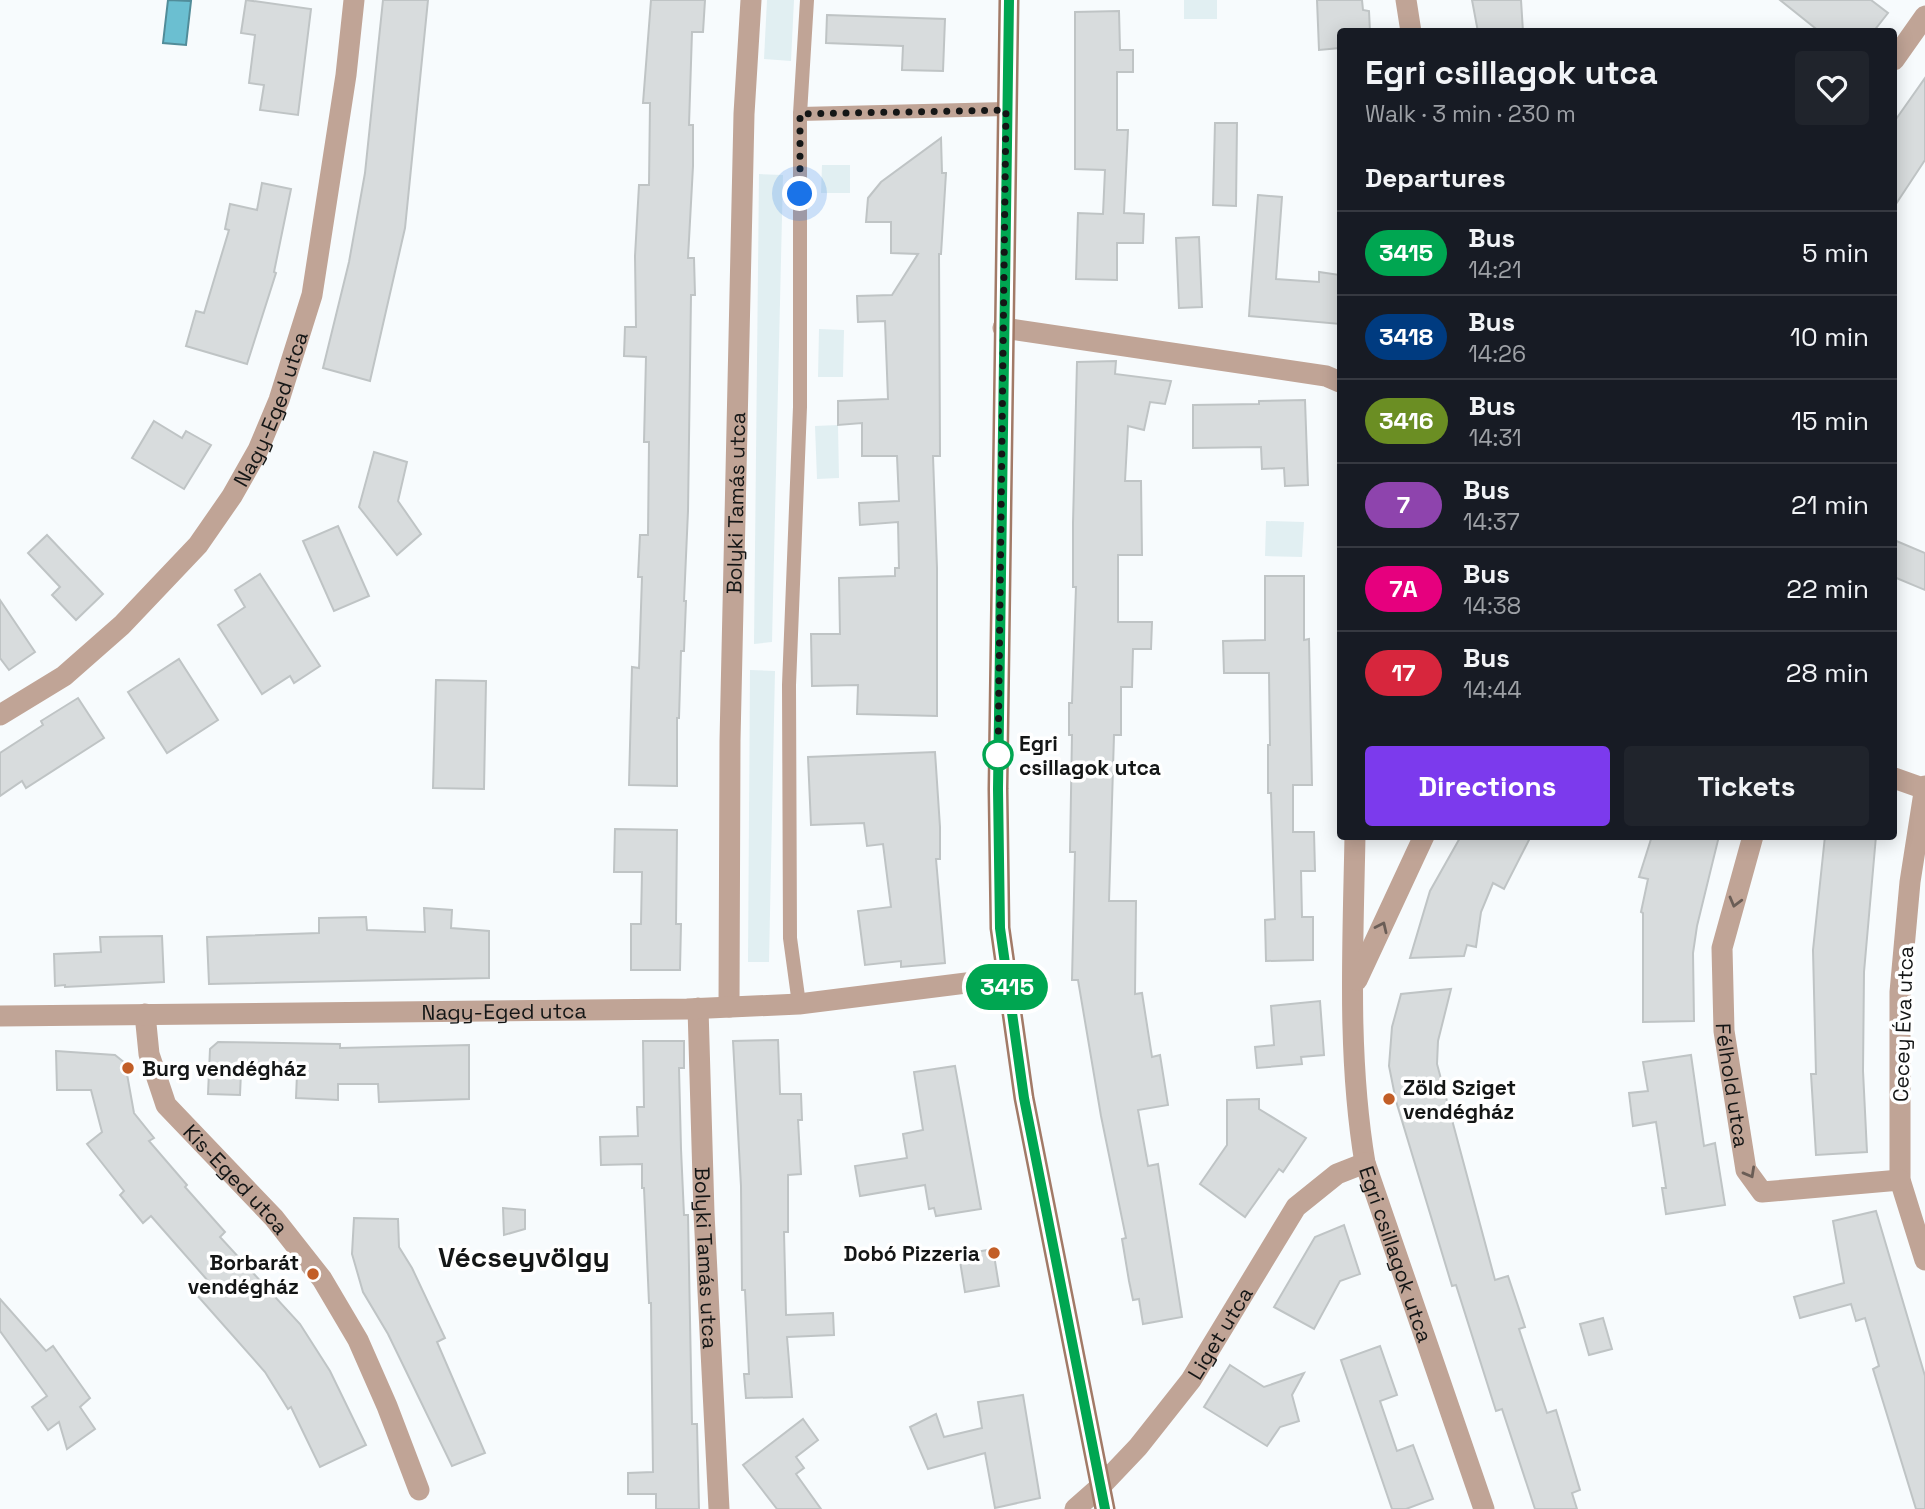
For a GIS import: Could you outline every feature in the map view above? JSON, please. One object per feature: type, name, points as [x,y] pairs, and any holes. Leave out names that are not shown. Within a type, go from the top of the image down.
[{"type":"main road","points":[[1009,0],[998,789],[1000,928],[1024,1098],[1105,1509]]},
{"type":"street","name":"Nagy-Eged utca","points":[[0,715],[64,676],[122,625],[198,545],[232,496],[258,450],[279,400],[312,295],[346,75],[354,0]]},
{"type":"street","name":"Bolyki Tamás utca","points":[[729,1007],[731,713],[744,114],[751,0]]},
{"type":"street","points":[[1406,0],[1410,28]]},
{"type":"street","points":[[1897,56],[1925,16]]},
{"type":"street","points":[[1003,328],[1326,376],[1337,381]]},
{"type":"street","points":[[1897,779],[1925,788]]},
{"type":"street","name":"Cecey Éva utca","points":[[1925,788],[1910,882],[1900,992],[1900,1180],[1925,1260]]},
{"type":"street","name":"Egri csillagok utca","points":[[1355,840],[1353,988],[1357,1114],[1365,1163],[1484,1509]]},
{"type":"street","name":"Egri csillagok utca","points":[[1353,988],[1422,840]]},
{"type":"street","name":"Félhold utca","points":[[1752,840],[1722,948],[1724,1031],[1746,1170],[1762,1192],[1900,1180]]},
{"type":"street","name":"Nagy-Eged utca","points":[[0,1016],[729,1007],[799,1004],[1006,978]]},
{"type":"street","name":"Bolyki Tamás utca","points":[[698,1008],[704,1213],[720,1508]]},
{"type":"street","name":"Kis-Eged utca","points":[[145,1014],[149,1054],[166,1105],[274,1218],[322,1279],[358,1340],[419,1490]]},
{"type":"street","name":"Liget utca","points":[[1074,1509],[1138,1447],[1191,1380],[1296,1207],[1336,1174],[1365,1163]]},
{"type":"lane","points":[[799,1004],[790,938],[789,685],[800,407],[800,114],[807,0]]},
{"type":"lane","points":[[800,114],[1006,110]]},
{"type":"shaded area","points":[[767,0],[794,0],[791,61],[764,59]]},
{"type":"shaded area","points":[[1184,0],[1217,0],[1217,19],[1184,19]]},
{"type":"shaded area","points":[[822,165],[850,165],[850,193],[821,193]]},
{"type":"shaded area","points":[[759,174],[783,175],[772,642],[754,644]]},
{"type":"shaded area","points":[[819,329],[844,330],[843,377],[818,377]]},
{"type":"shaded area","points":[[838,425],[839,478],[817,479],[815,426]]},
{"type":"shaded area","points":[[1266,521],[1304,522],[1302,557],[1265,556]]},
{"type":"shaded area","points":[[750,670],[775,671],[769,962],[748,962]]},
{"type":"water","points":[[168,0],[191,1],[186,45],[163,43]]},
{"type":"building","points":[[246,0],[311,9],[298,115],[260,110],[264,85],[249,83],[255,35],[241,33]]},
{"type":"building","points":[[383,0],[428,0],[405,228],[370,381],[323,368],[349,262],[365,173]]},
{"type":"building","points":[[651,0],[705,0],[703,32],[692,32],[689,125],[693,125],[693,166],[688,258],[694,258],[695,295],[691,295],[686,601],[677,718],[677,786],[629,785],[632,667],[639,668],[642,577],[638,577],[640,535],[648,535],[649,442],[644,442],[646,357],[624,356],[625,327],[636,327],[635,256],[639,185],[649,185],[650,103],[643,103]]},
{"type":"building","points":[[1317,0],[1362,0],[1363,10],[1369,11],[1370,28],[1337,28],[1337,48],[1319,50]]},
{"type":"building","points":[[1472,0],[1521,0],[1523,28],[1477,28]]},
{"type":"building","points":[[1780,0],[1871,0],[1888,13],[1876,28],[1815,28]]},
{"type":"building","points":[[1119,11],[1120,50],[1133,50],[1133,72],[1117,72],[1117,130],[1128,130],[1124,213],[1144,214],[1143,243],[1117,243],[1117,280],[1076,279],[1078,213],[1103,214],[1105,170],[1075,169],[1075,12]]},
{"type":"building","points":[[827,15],[945,19],[943,71],[902,70],[903,46],[826,43]]},
{"type":"building","points":[[1925,78],[1925,160],[1897,202],[1897,118]]},
{"type":"building","points":[[1215,123],[1237,123],[1236,206],[1213,205]]},
{"type":"building","points":[[941,138],[942,173],[946,173],[939,254],[940,456],[933,456],[937,568],[937,716],[857,714],[858,685],[812,686],[811,634],[840,634],[839,578],[895,576],[895,568],[899,568],[898,522],[860,525],[859,503],[899,501],[897,456],[862,456],[862,423],[838,425],[838,401],[888,399],[885,321],[858,322],[857,296],[892,295],[918,254],[891,253],[891,222],[866,222],[868,198],[881,182]]},
{"type":"building","points":[[262,183],[291,189],[274,272],[276,273],[247,364],[186,346],[196,311],[204,313],[229,230],[225,229],[230,204],[257,210]]},
{"type":"building","points":[[1258,195],[1282,197],[1276,279],[1319,282],[1319,272],[1337,275],[1337,324],[1249,316]]},
{"type":"building","points":[[1199,237],[1202,307],[1179,308],[1176,238]]},
{"type":"building","points":[[1116,361],[1115,374],[1171,381],[1165,404],[1150,402],[1144,430],[1128,426],[1125,481],[1141,481],[1142,555],[1118,555],[1118,622],[1152,622],[1151,649],[1133,649],[1132,687],[1121,687],[1121,735],[1114,735],[1109,901],[1136,901],[1135,994],[1142,993],[1152,1057],[1160,1055],[1168,1105],[1138,1110],[1148,1166],[1158,1164],[1182,1317],[1143,1324],[1139,1299],[1133,1300],[1129,1281],[1122,1239],[1126,1238],[1101,1116],[1078,980],[1072,980],[1075,852],[1070,852],[1072,735],[1069,735],[1069,703],[1072,703],[1076,587],[1073,587],[1073,523],[1077,362]]},
{"type":"building","points":[[1305,400],[1308,485],[1285,486],[1284,468],[1262,469],[1261,447],[1193,448],[1193,405]]},
{"type":"building","points":[[154,421],[182,438],[186,431],[211,445],[184,489],[132,458]]},
{"type":"building","points":[[374,452],[407,462],[398,501],[421,534],[397,555],[359,507]]},
{"type":"building","points":[[338,526],[369,596],[334,611],[303,541]]},
{"type":"building","points":[[47,535],[103,594],[76,620],[52,595],[60,587],[28,553]]},
{"type":"building","points":[[1897,541],[1925,553],[1925,590],[1897,578]]},
{"type":"building","points":[[260,574],[320,666],[294,683],[290,676],[262,694],[218,625],[245,607],[235,590]]},
{"type":"building","points":[[1265,576],[1304,576],[1304,640],[1309,639],[1312,785],[1293,785],[1293,832],[1314,832],[1315,871],[1301,871],[1302,917],[1313,917],[1313,960],[1266,961],[1265,920],[1275,919],[1271,793],[1268,793],[1269,673],[1224,673],[1223,641],[1265,640]]},
{"type":"building","points":[[0,600],[35,652],[9,670],[0,658]]},
{"type":"building","points":[[179,659],[218,720],[167,753],[128,692]]},
{"type":"building","points":[[436,680],[486,681],[484,789],[433,788]]},
{"type":"building","points":[[78,698],[104,738],[26,788],[22,781],[0,796],[0,753],[43,725],[41,721]]},
{"type":"building","points":[[935,752],[940,827],[940,859],[936,859],[945,963],[901,967],[901,961],[865,965],[858,911],[891,907],[883,844],[867,846],[864,823],[811,825],[808,757]]},
{"type":"building","points":[[615,829],[677,830],[676,924],[681,924],[680,970],[631,970],[631,924],[641,924],[642,872],[614,872]]},
{"type":"building","points":[[1459,840],[1529,840],[1504,889],[1493,883],[1481,912],[1476,947],[1467,945],[1464,956],[1410,958],[1430,891]]},
{"type":"building","points":[[1651,840],[1718,840],[1693,953],[1694,1021],[1643,1022],[1641,912],[1648,879],[1639,877]]},
{"type":"building","points":[[1825,840],[1876,840],[1864,972],[1863,1071],[1867,1152],[1816,1155],[1811,1074],[1816,1074],[1813,950]]},
{"type":"building","points":[[424,908],[452,910],[451,928],[489,931],[489,978],[209,984],[207,937],[319,933],[319,918],[366,917],[367,930],[425,932]]},
{"type":"building","points":[[162,936],[164,982],[55,986],[54,954],[101,952],[100,937]]},
{"type":"building","points":[[1451,989],[1438,1041],[1437,1064],[1495,1280],[1508,1276],[1525,1327],[1519,1329],[1547,1413],[1556,1410],[1580,1490],[1572,1493],[1577,1509],[1535,1509],[1502,1409],[1496,1411],[1456,1285],[1452,1286],[1396,1101],[1389,1066],[1392,1027],[1401,994]]},
{"type":"building","points":[[1320,1001],[1324,1055],[1301,1057],[1302,1064],[1257,1068],[1255,1047],[1274,1045],[1271,1006]]},
{"type":"building","points":[[778,1040],[780,1094],[801,1094],[802,1120],[798,1120],[801,1174],[788,1175],[788,1232],[784,1232],[786,1315],[833,1313],[834,1335],[787,1337],[792,1397],[746,1398],[744,1374],[749,1374],[745,1290],[742,1290],[741,1186],[733,1041]]},
{"type":"building","points":[[643,1041],[684,1041],[684,1068],[679,1068],[681,1149],[684,1215],[688,1215],[692,1424],[697,1424],[699,1509],[656,1509],[656,1494],[628,1494],[628,1473],[653,1472],[651,1303],[644,1188],[642,1164],[601,1165],[600,1137],[638,1136],[637,1107],[644,1107]]},
{"type":"building","points":[[218,1042],[340,1044],[340,1048],[469,1045],[469,1099],[379,1102],[378,1084],[338,1084],[338,1100],[296,1098],[297,1074],[241,1072],[240,1095],[208,1094],[210,1049]]},
{"type":"building","points":[[56,1051],[115,1055],[125,1063],[134,1113],[154,1138],[149,1141],[225,1232],[220,1237],[300,1324],[330,1371],[366,1445],[320,1467],[291,1407],[288,1409],[265,1372],[196,1294],[209,1282],[151,1216],[143,1223],[120,1195],[124,1191],[87,1144],[102,1132],[91,1090],[57,1090]]},
{"type":"building","points":[[1691,1055],[1704,1146],[1715,1143],[1725,1205],[1666,1214],[1662,1188],[1666,1188],[1656,1122],[1633,1126],[1629,1093],[1648,1091],[1643,1062]]},
{"type":"building","points":[[955,1066],[981,1209],[936,1216],[934,1208],[929,1209],[925,1185],[860,1196],[855,1166],[907,1158],[903,1134],[923,1130],[914,1072]]},
{"type":"building","points":[[1259,1099],[1259,1109],[1306,1138],[1283,1172],[1279,1169],[1245,1217],[1200,1184],[1227,1145],[1227,1100]]},
{"type":"building","points":[[503,1208],[525,1210],[525,1229],[504,1235]]},
{"type":"building","points":[[1876,1211],[1925,1376],[1925,1509],[1916,1509],[1873,1369],[1879,1366],[1865,1318],[1856,1321],[1851,1304],[1800,1318],[1794,1297],[1844,1283],[1833,1221]]},
{"type":"building","points":[[354,1218],[398,1219],[399,1247],[412,1268],[445,1338],[437,1342],[485,1453],[452,1466],[388,1334],[363,1292],[352,1254]]},
{"type":"building","points":[[1344,1225],[1360,1274],[1340,1281],[1314,1329],[1274,1307],[1315,1237]]},
{"type":"building","points":[[993,1249],[999,1286],[965,1292],[959,1255]]},
{"type":"building","points":[[0,1299],[46,1351],[53,1346],[90,1398],[80,1407],[95,1429],[67,1449],[59,1422],[48,1430],[32,1407],[47,1396],[0,1331]]},
{"type":"building","points":[[1603,1318],[1612,1349],[1589,1355],[1580,1324]]},
{"type":"building","points":[[1380,1346],[1397,1395],[1380,1401],[1397,1451],[1413,1445],[1433,1499],[1406,1509],[1392,1509],[1341,1360]]},
{"type":"building","points":[[1230,1365],[1264,1387],[1304,1373],[1292,1395],[1299,1421],[1280,1427],[1267,1446],[1204,1407]]},
{"type":"building","points":[[1023,1395],[1040,1498],[995,1508],[985,1453],[928,1469],[910,1427],[936,1414],[944,1437],[982,1428],[978,1402]]},
{"type":"building","points":[[803,1419],[818,1440],[796,1457],[804,1468],[796,1474],[821,1509],[777,1509],[743,1465]]},
{"type":"bus line","name":"3415","points":[[1009,0],[998,789],[1000,928],[1024,1098],[1105,1509]]},
{"type":"place","name":"Egri csillagok utca","points":[[998,755]]},
{"type":"place","name":"Burg vendégház","points":[[128,1068]]},
{"type":"place","name":"Zöld Sziget vendégház","points":[[1389,1099]]},
{"type":"place","name":"Dobó Pizzeria","points":[[994,1253]]},
{"type":"place","name":"Borbarát vendégház","points":[[313,1274]]},
{"type":"district","name":"Vécseyvölgy","points":[[524,1257]]},
{"type":"route","points":[[800,194],[800,114],[1006,110],[998,762],[998,755]]}]
